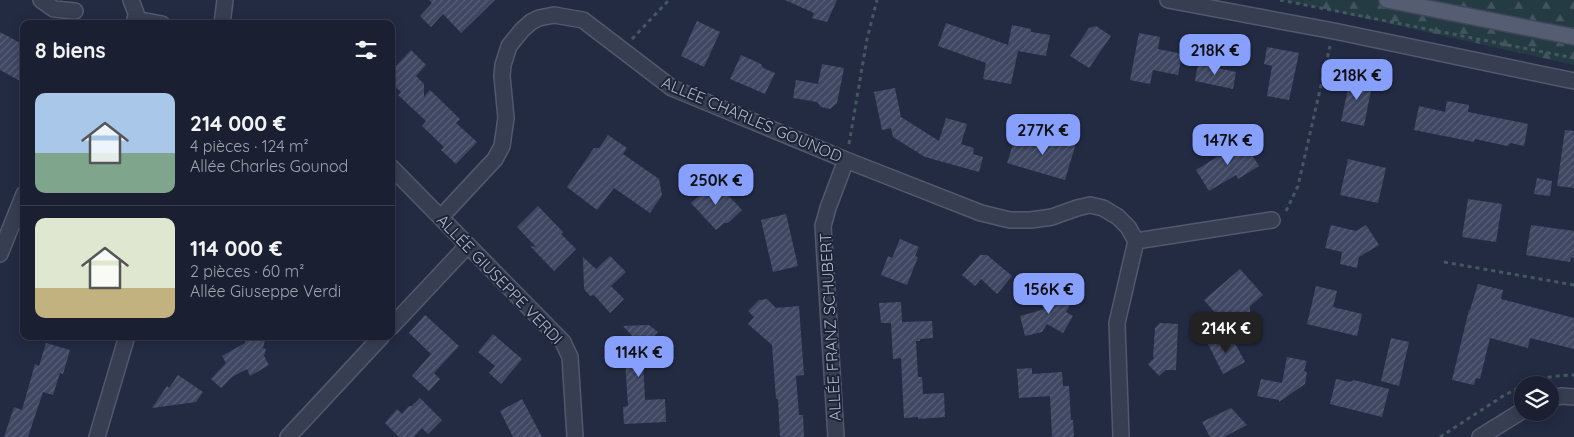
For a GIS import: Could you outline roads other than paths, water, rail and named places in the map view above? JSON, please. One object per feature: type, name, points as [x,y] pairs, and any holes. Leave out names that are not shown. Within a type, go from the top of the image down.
[{"type":"main road","points":[[1387,0],[1574,37]]},
{"type":"street","points":[[41,0],[54,9],[77,12]]},
{"type":"street","points":[[131,0],[136,13],[135,20]]},
{"type":"street","points":[[222,20],[225,0]]},
{"type":"street","points":[[1168,0],[1334,31],[1574,81]]},
{"type":"street","name":"ALLÉE CHARLES GOUNOD","points":[[441,217],[496,159],[502,146],[506,118],[502,76],[503,65],[509,46],[531,22],[554,15],[583,20],[672,88],[846,160],[982,213],[1010,220],[1031,220],[1052,217],[1090,205],[1103,208],[1118,217],[1128,227],[1136,241]]},
{"type":"street","name":"ALLÉE FRANZ SCHUBERT","points":[[836,437],[824,226],[828,208],[846,160]]},
{"type":"street","name":"ALLÉE GIUSEPPE VERDI","points":[[395,171],[558,336],[567,350],[571,366],[575,437]]},
{"type":"street","points":[[0,254],[20,204]]},
{"type":"street","points":[[1122,437],[1117,323],[1136,241],[1272,220]]},
{"type":"street","points":[[395,323],[468,245]]},
{"type":"street","points":[[97,437],[126,340]]},
{"type":"street","points":[[288,437],[378,340]]},
{"type":"street","points":[[1559,396],[1574,397]]},
{"type":"street","points":[[1480,437],[1514,416]]}]
